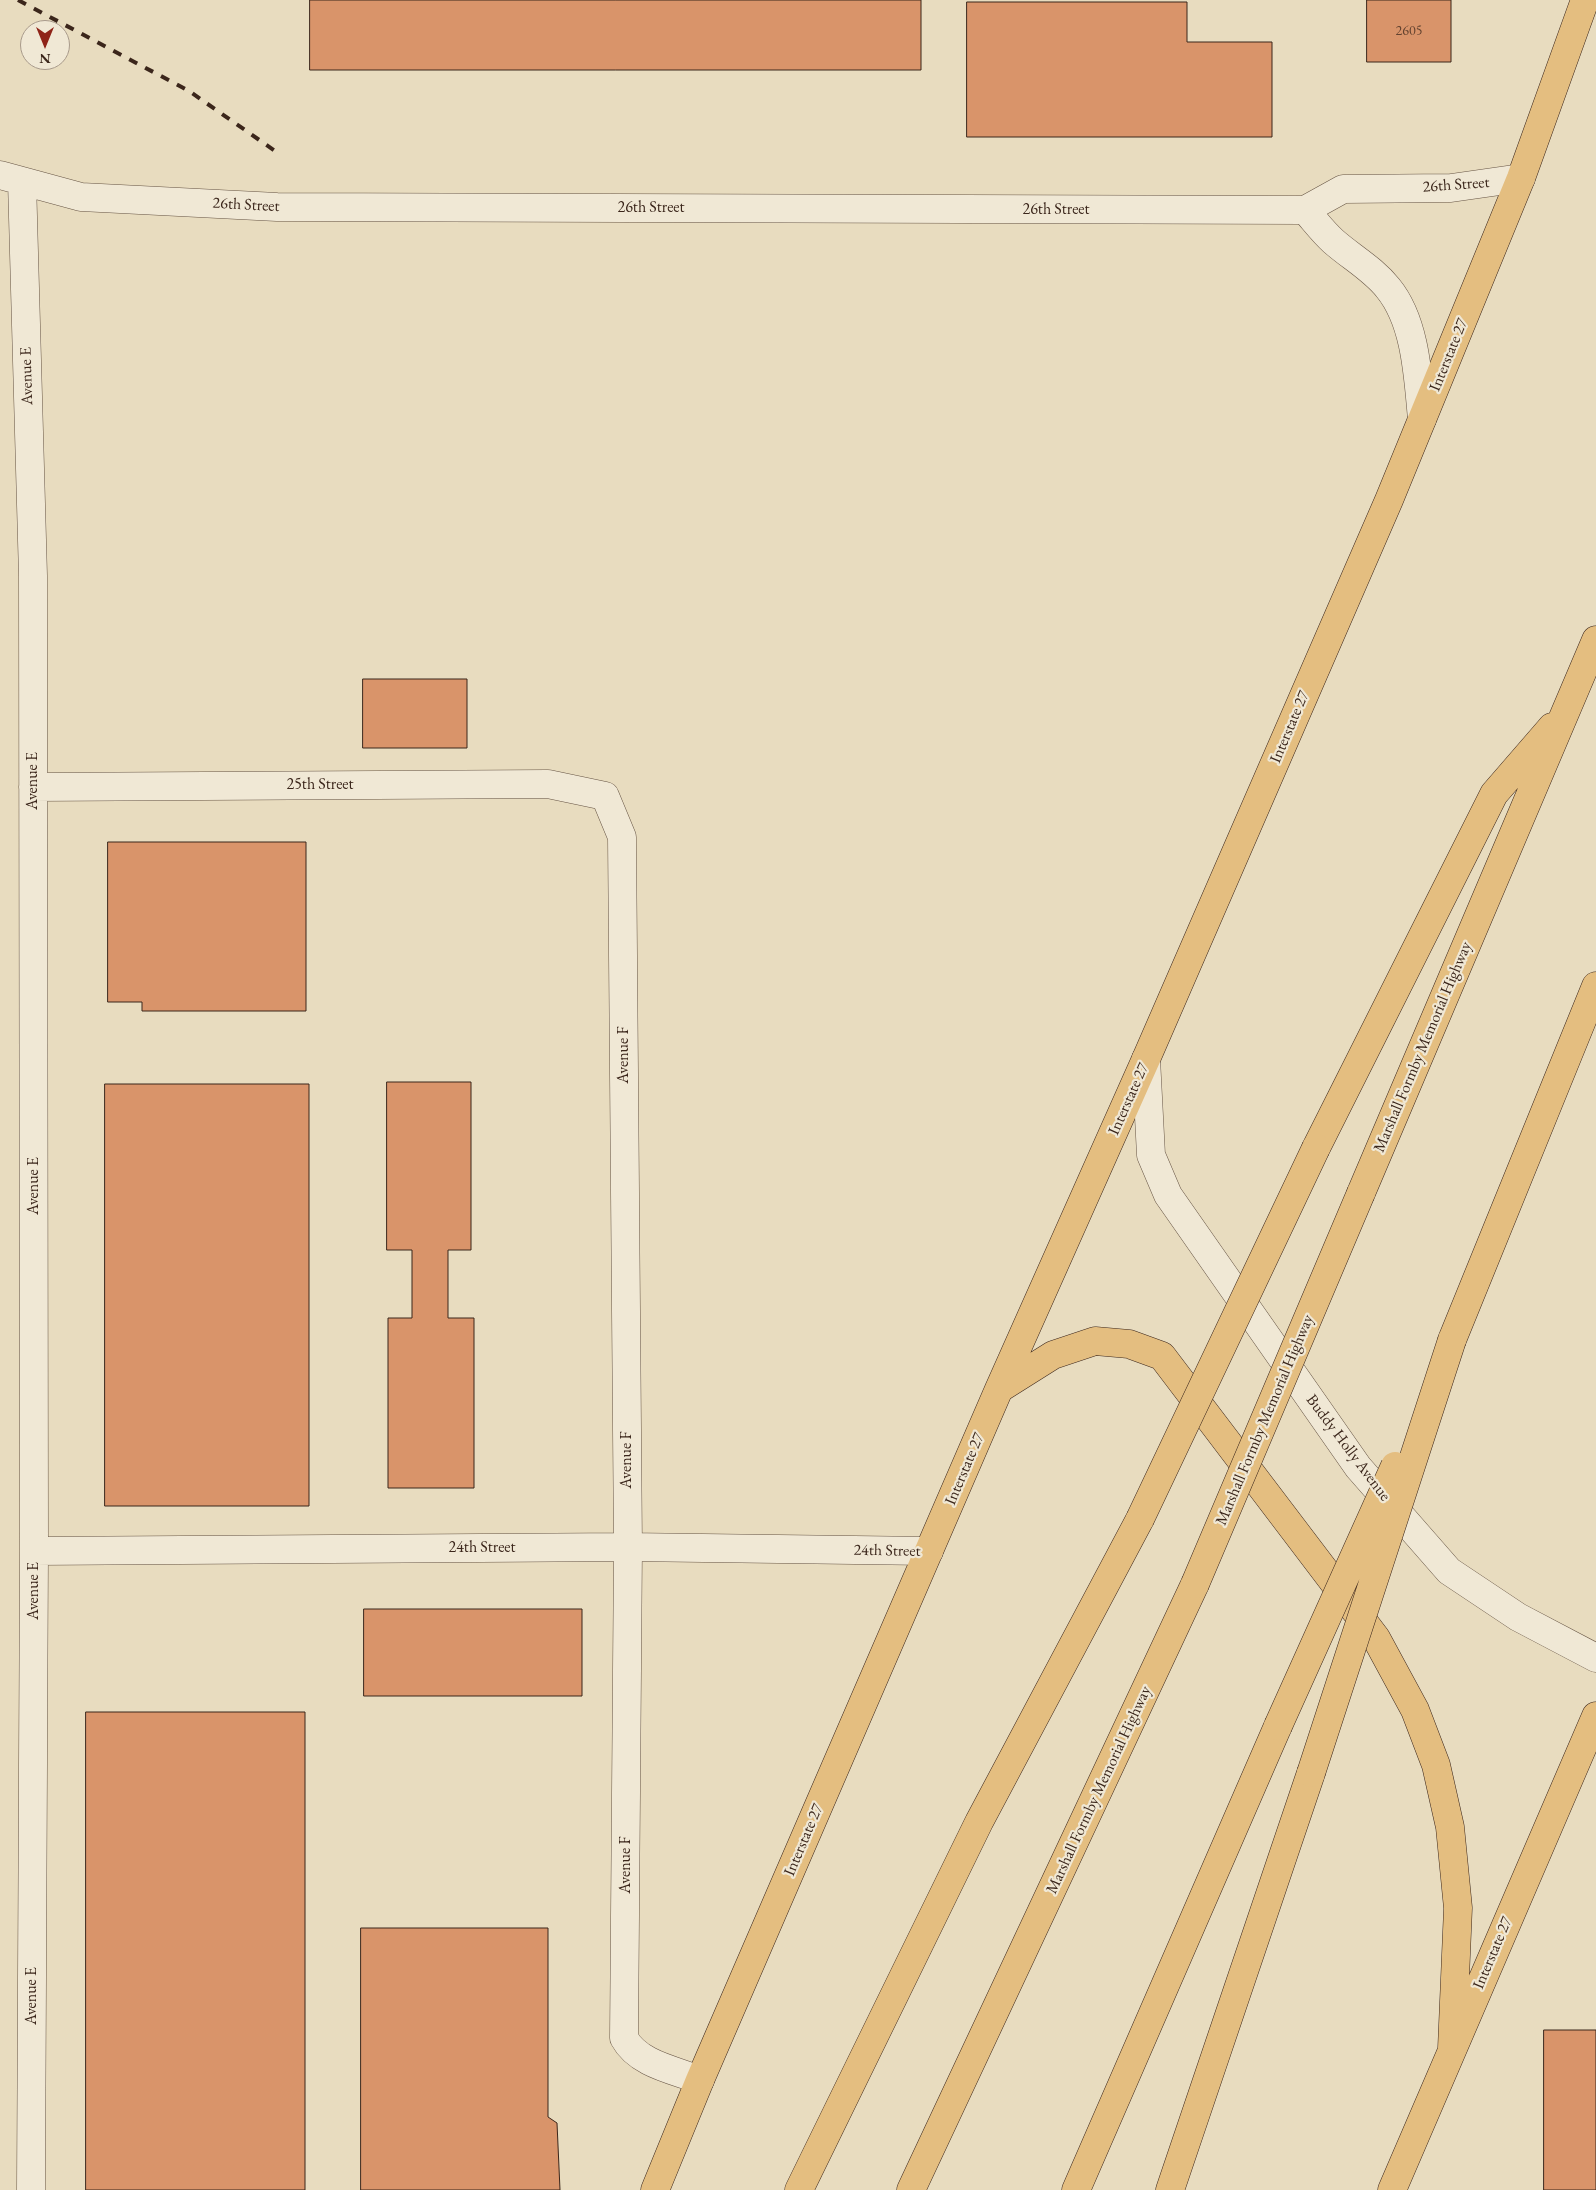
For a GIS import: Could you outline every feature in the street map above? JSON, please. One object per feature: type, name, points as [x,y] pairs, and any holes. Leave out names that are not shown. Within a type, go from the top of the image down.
[{"type":"main road","name":"Interstate 27","points":[[654,2190],[999,1389],[1146,1059],[1422,419],[1522,178],[1585,0]]},
{"type":"main road","name":"Marshall Formby Memorial Highway","points":[[911,2190],[1196,1584],[1596,640]]},
{"type":"main road","points":[[799,2190],[979,1822],[1140,1519],[1316,1148],[1494,794],[1569,707]]},
{"type":"main road","points":[[1076,2190],[1278,1726],[1452,1340],[1596,986]]},
{"type":"main road","points":[[1170,2190],[1312,1773],[1452,1340]]},
{"type":"main road","points":[[999,1389],[1053,1355],[1095,1341],[1129,1344],[1162,1356],[1376,1638],[1415,1710],[1436,1765],[1450,1827],[1458,1908],[1452,2048]]},
{"type":"main road","name":"Interstate 27","points":[[1392,2190],[1596,1716]]},
{"type":"street","name":"26th Street","points":[[11,178],[81,197],[277,207],[1305,210],[1343,189],[1451,188],[1522,178]]},
{"type":"street","name":"Avenue E","points":[[11,178],[33,576],[34,1551],[31,2190]]},
{"type":"street","points":[[1305,210],[1333,241],[1363,263],[1389,289],[1407,322],[1416,354],[1422,419]]},
{"type":"street","name":"25th Street","points":[[33,787],[548,784],[605,796]]},
{"type":"street","name":"Avenue F","points":[[605,796],[622,836],[628,1548],[624,2038],[630,2048],[646,2060],[700,2080]]},
{"type":"street","name":"Buddy Holly Avenue","points":[[1146,1059],[1151,1155],[1168,1195],[1358,1467],[1449,1571],[1518,1617],[1596,1658]]},
{"type":"street","name":"24th Street","points":[[34,1551],[628,1548],[929,1551]]},
{"type":"building","points":[[310,0],[921,0],[921,70],[310,70]]},
{"type":"building","points":[[1367,0],[1451,0],[1451,62],[1367,62]]},
{"type":"building","points":[[967,2],[1187,2],[1187,42],[1272,42],[1272,137],[967,137]]},
{"type":"building","points":[[363,679],[467,679],[467,748],[363,748]]},
{"type":"building","points":[[108,842],[306,842],[306,1011],[142,1011],[142,1002],[108,1002]]},
{"type":"building","points":[[387,1082],[471,1082],[471,1250],[448,1250],[448,1318],[474,1318],[474,1488],[388,1488],[388,1318],[412,1318],[412,1250],[387,1250]]},
{"type":"building","points":[[105,1084],[309,1084],[309,1506],[105,1506]]},
{"type":"building","points":[[364,1609],[582,1609],[582,1696],[364,1696]]},
{"type":"building","points":[[86,1712],[305,1712],[305,2190],[86,2190]]},
{"type":"building","points":[[361,1928],[548,1928],[548,2117],[557,2123],[560,2190],[361,2190]]},
{"type":"building","points":[[1544,2030],[1596,2030],[1596,2190],[1544,2190]]},
{"type":"railway","points":[[18,0],[189,91],[278,153]]}]
